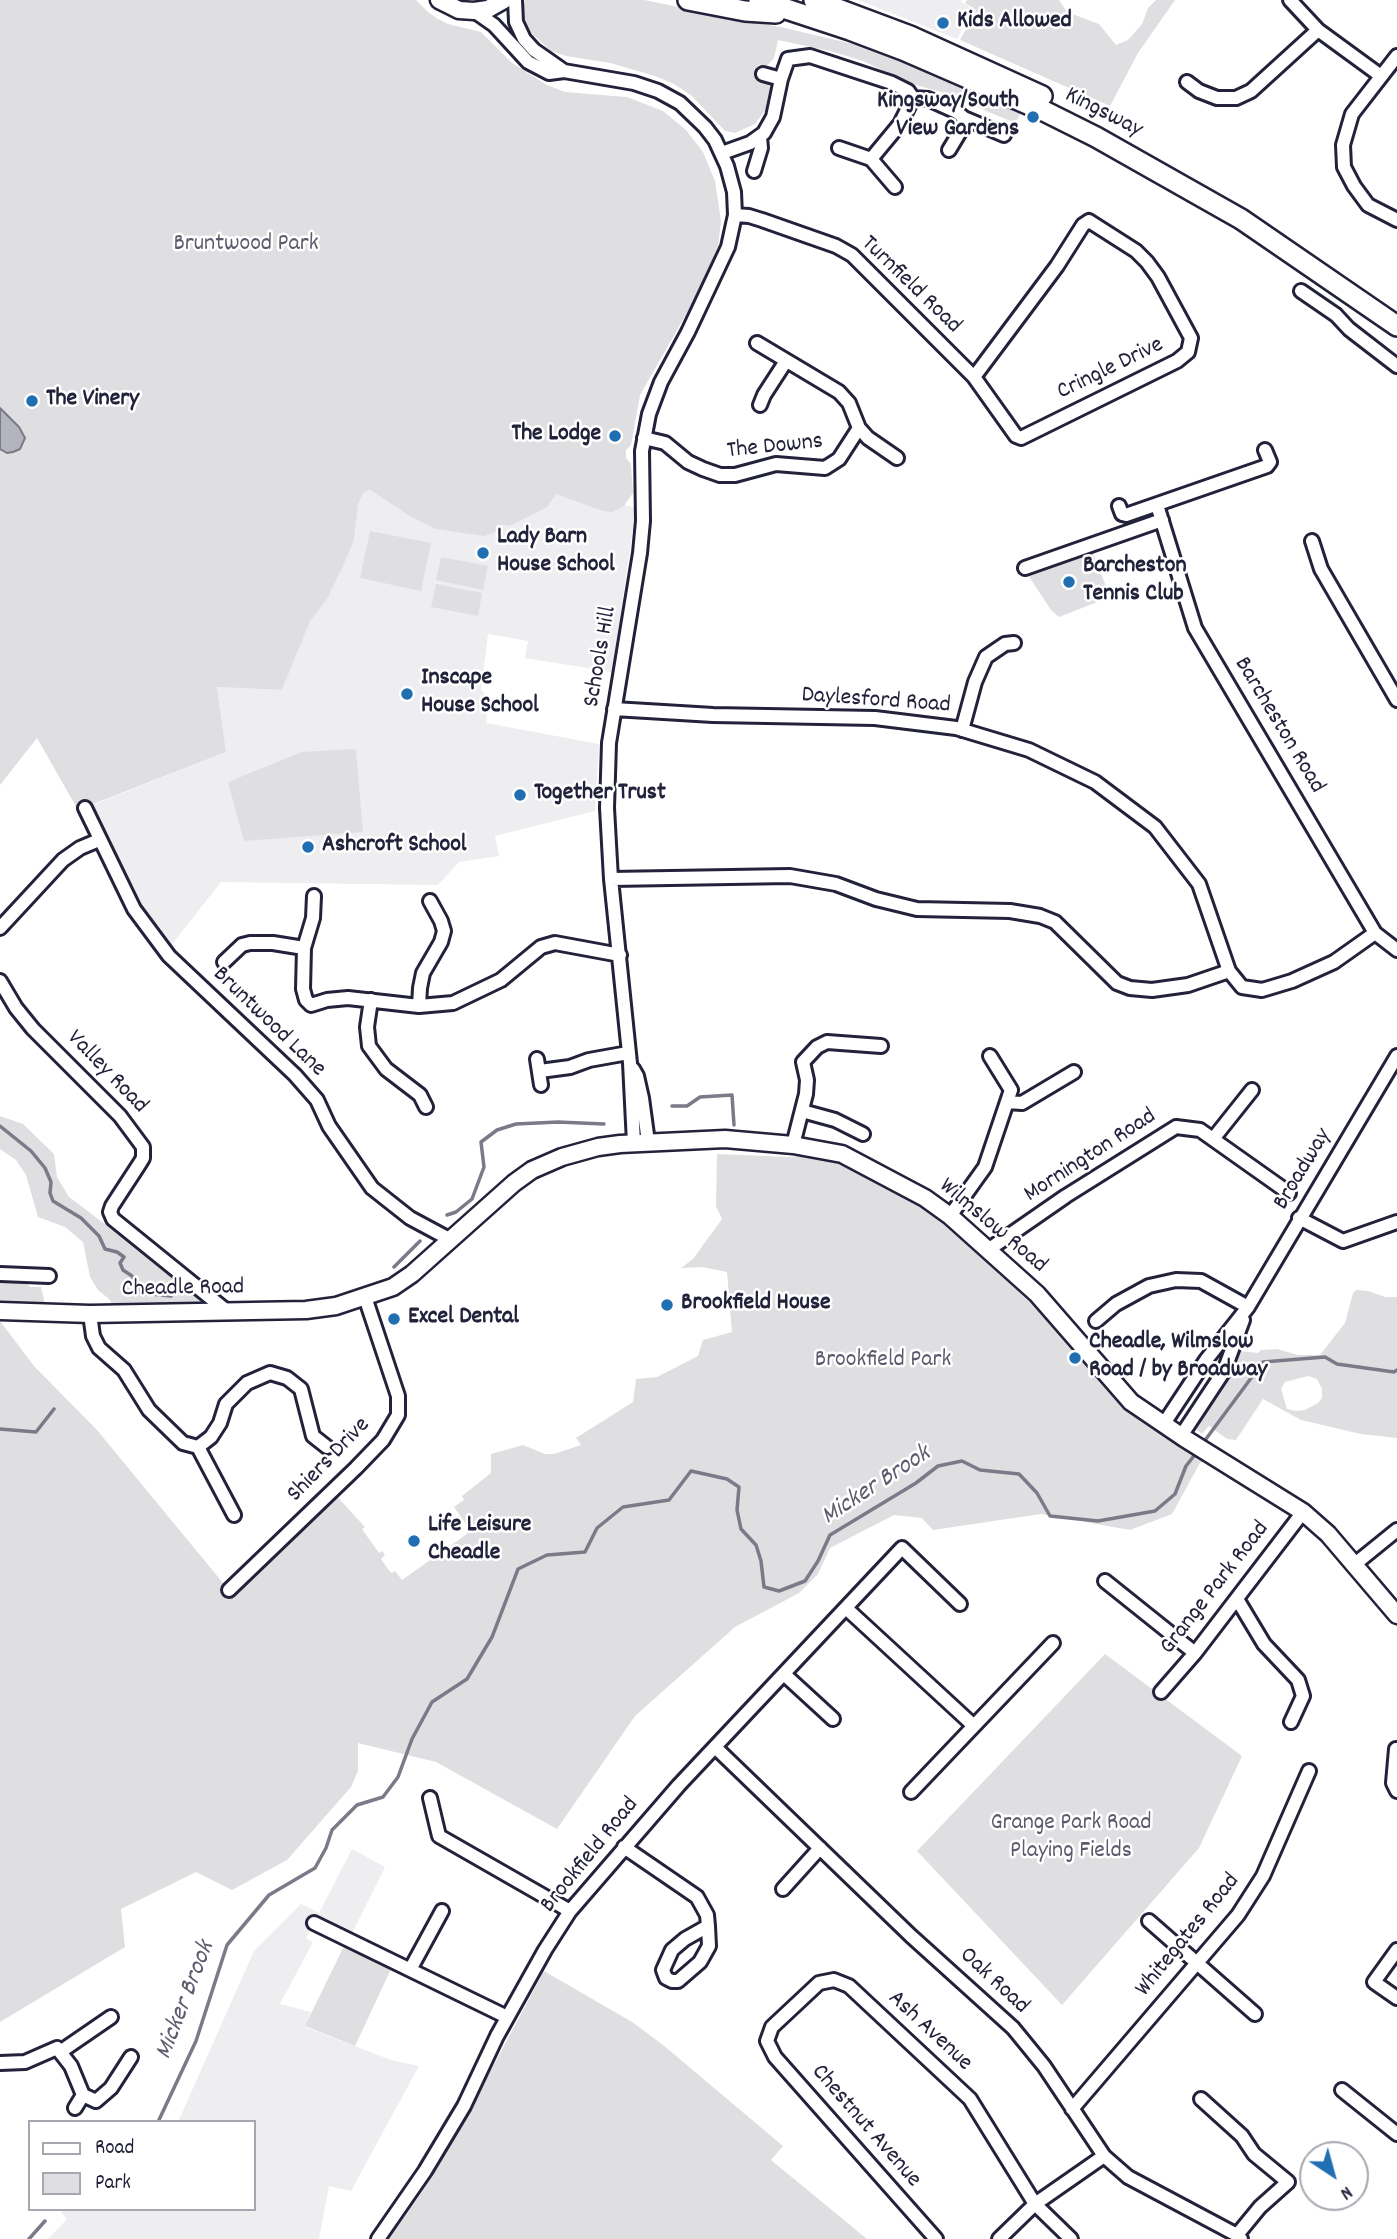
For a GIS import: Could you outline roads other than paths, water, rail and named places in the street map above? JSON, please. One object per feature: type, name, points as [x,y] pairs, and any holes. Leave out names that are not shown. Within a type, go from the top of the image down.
[{"type":"highway","points":[[688,0],[745,11],[814,4]]},
{"type":"highway","name":"Kingsway","points":[[758,0],[814,4],[910,36],[1054,101],[1199,178],[1297,239],[1397,310]]},
{"type":"highway","name":"Kingsway","points":[[814,4],[915,55],[1096,137],[1241,219],[1397,326]]},
{"type":"main road","points":[[439,0],[454,8],[474,11],[488,9],[504,0]]},
{"type":"main road","name":"Wilmslow Road","points":[[365,1297],[393,1287],[412,1274],[496,1198],[532,1170],[562,1157],[598,1147],[717,1133],[842,1154],[925,1198],[950,1216],[1037,1294],[1131,1402],[1163,1425],[1303,1512],[1328,1534],[1397,1615]]},
{"type":"main road","name":"Cheadle Road","points":[[0,1311],[90,1314],[306,1311],[365,1297]]},
{"type":"street","name":"Schools Hill","points":[[515,0],[516,22],[524,39],[534,50],[564,71]]},
{"type":"street","points":[[1290,0],[1318,30],[1381,76]]},
{"type":"street","name":"Schools Hill","points":[[474,11],[494,25],[519,54],[549,74],[564,71],[634,83],[658,91],[690,111],[705,127],[722,153],[733,185],[736,215],[729,247],[661,382],[644,438],[640,553],[614,709],[607,769],[611,879],[629,1058],[637,1076],[641,1142]]},
{"type":"street","points":[[1187,82],[1199,91],[1217,98],[1236,98],[1251,91],[1318,30]]},
{"type":"street","points":[[722,153],[760,137],[773,117],[788,59],[810,56],[892,83],[908,91],[914,98],[928,99],[1004,135]]},
{"type":"street","points":[[1397,56],[1352,114],[1343,145],[1344,167],[1354,186],[1368,205],[1397,220]]},
{"type":"street","points":[[763,74],[781,79]]},
{"type":"street","points":[[871,159],[900,124],[914,98]]},
{"type":"street","points":[[949,150],[961,130],[964,118]]},
{"type":"street","points":[[754,171],[761,149],[760,137]]},
{"type":"street","points":[[839,148],[871,159],[895,187]]},
{"type":"street","name":"Turnfield Road","points":[[736,215],[755,218],[845,250],[974,377],[1016,436],[1021,438]]},
{"type":"street","name":"Cringle Drive","points":[[974,377],[1057,266],[1083,225],[1089,221],[1136,251],[1152,268],[1191,338],[1191,346],[1186,355],[1021,438]]},
{"type":"street","points":[[1301,291],[1336,315],[1349,329],[1397,366]]},
{"type":"street","name":"The Downs","points":[[757,343],[839,391],[849,403],[859,428],[868,438],[897,458]]},
{"type":"street","name":"The Downs","points":[[760,405],[764,394],[786,361]]},
{"type":"street","name":"The Downs","points":[[644,438],[665,443],[703,469],[720,475],[735,475],[776,464],[825,468],[839,459],[859,428]]},
{"type":"street","points":[[1119,506],[1122,514],[1126,515],[1267,466],[1270,463],[1265,450]]},
{"type":"street","name":"Barcheston Road","points":[[1157,505],[1195,628],[1375,933],[1397,950]]},
{"type":"street","points":[[1025,568],[1162,520]]},
{"type":"street","points":[[1312,541],[1321,569],[1397,700]]},
{"type":"street","points":[[962,730],[975,682],[986,657],[1005,644],[1013,643]]},
{"type":"street","name":"Daylesford Road","points":[[614,709],[713,715],[875,718],[962,730],[1028,750],[1096,782],[1155,827],[1199,884],[1229,971]]},
{"type":"street","name":"Bruntwood Lane","points":[[85,808],[134,909],[161,946],[295,1075],[317,1100],[329,1126],[372,1188],[410,1218],[451,1240]]},
{"type":"street","points":[[0,928],[63,860],[80,848],[99,840]]},
{"type":"street","points":[[611,879],[790,876],[836,884],[876,899],[917,909],[1010,911],[1040,916],[1055,922],[1117,983],[1130,988],[1152,990],[1188,985],[1229,971],[1242,987],[1262,990],[1292,981],[1334,961],[1375,933]]},
{"type":"street","points":[[314,896],[313,918],[304,948],[303,989],[306,1000],[311,1005],[348,998],[419,1006],[453,1003],[501,980],[541,947],[555,943],[620,954]]},
{"type":"street","points":[[419,1006],[424,973],[442,942],[444,931],[430,901]]},
{"type":"street","points":[[224,962],[242,945],[250,943],[273,943],[304,948]]},
{"type":"street","name":"Valley Road","points":[[0,981],[33,1029],[120,1116],[140,1140],[143,1158],[112,1206],[110,1212],[113,1219],[228,1312]]},
{"type":"street","points":[[371,1000],[367,1027],[369,1046],[386,1069],[419,1095],[426,1107]]},
{"type":"street","points":[[793,1145],[807,1080],[797,1060],[827,1042],[881,1046]]},
{"type":"street","points":[[950,1216],[985,1167],[1011,1090],[990,1056]]},
{"type":"street","points":[[541,1085],[538,1065],[570,1067],[589,1060],[629,1058]]},
{"type":"street","name":"Broadway","points":[[1163,1425],[1206,1360],[1248,1307],[1395,1061]]},
{"type":"street","points":[[1007,1102],[1014,1105],[1022,1103],[1074,1072]]},
{"type":"street","points":[[1213,1139],[1252,1090]]},
{"type":"street","points":[[802,1111],[835,1121],[863,1134]]},
{"type":"street","name":"Mornington Road","points":[[988,1250],[1066,1196],[1176,1128],[1200,1129],[1289,1193]]},
{"type":"street","points":[[1299,1218],[1343,1241],[1397,1222]]},
{"type":"street","points":[[0,1274],[50,1276]]},
{"type":"street","points":[[1096,1321],[1116,1304],[1149,1286],[1177,1280],[1201,1282],[1248,1307]]},
{"type":"street","name":"Shiers Drive","points":[[229,1590],[356,1468],[383,1440],[398,1415],[398,1396],[365,1297]]},
{"type":"street","name":"Broadway","points":[[1185,1439],[1224,1371],[1248,1307]]},
{"type":"street","points":[[90,1314],[93,1336],[99,1349],[124,1370],[149,1410],[183,1443],[198,1447],[234,1515]]},
{"type":"street","points":[[198,1447],[211,1437],[220,1423],[226,1404],[247,1383],[270,1373],[287,1378],[301,1389],[313,1436],[327,1447]]},
{"type":"street","name":"Grange Park Road","points":[[1161,1692],[1195,1653],[1303,1512]]},
{"type":"street","points":[[1355,1564],[1397,1530]]},
{"type":"street","name":"Brookfield Road","points":[[378,2239],[425,2171],[464,2106],[508,2017],[570,1911],[715,1747],[902,1548],[960,1604]]},
{"type":"street","points":[[1105,1581],[1195,1653]]},
{"type":"street","points":[[1237,1599],[1264,1644],[1298,1680],[1303,1696],[1291,1722]]},
{"type":"street","points":[[847,1609],[969,1722]]},
{"type":"street","points":[[911,1792],[969,1722],[1053,1643]]},
{"type":"street","points":[[785,1675],[833,1719]]},
{"type":"street","name":"Oak Road","points":[[715,1747],[911,1936],[1013,2028],[1044,2066],[1104,2156],[1128,2177],[1239,2237]]},
{"type":"street","points":[[1396,1749],[1393,1783],[1397,1791]]},
{"type":"street","name":"Whitegates Road","points":[[1072,2109],[1238,1915],[1263,1876],[1309,1771]]},
{"type":"street","points":[[430,1798],[439,1836],[570,1911]]},
{"type":"street","points":[[624,1847],[696,1897],[707,1915],[708,1926],[709,1946],[700,1962],[678,1981],[671,1982],[663,1970],[672,1950],[708,1926]]},
{"type":"street","points":[[783,1889],[820,1848]]},
{"type":"street","points":[[411,1968],[442,1911]]},
{"type":"street","points":[[1149,1921],[1255,2014]]},
{"type":"street","points":[[314,1923],[508,2017]]},
{"type":"street","points":[[1397,1950],[1374,1982],[1397,1998]]},
{"type":"street","name":"Ash Avenue","points":[[767,2041],[772,2027],[819,1983],[834,1980],[849,1986],[970,2099],[1035,2204],[1071,2239]]},
{"type":"street","points":[[60,2052],[111,2017]]},
{"type":"street","name":"Chestnut Avenue","points":[[767,2041],[775,2057],[936,2239]]},
{"type":"street","points":[[0,2063],[25,2062],[57,2048],[71,2066],[83,2095],[96,2101],[111,2088],[131,2057]]},
{"type":"street","points":[[1342,2090],[1397,2133]]},
{"type":"street","points":[[75,2108],[83,2095]]},
{"type":"street","points":[[1201,2099],[1242,2136],[1254,2154],[1288,2182],[1260,2207],[1239,2237]]},
{"type":"street","points":[[999,2239],[1035,2204],[1104,2156]]},
{"type":"waterway","points":[[672,1106],[687,1106],[700,1097],[732,1095],[734,1125]]},
{"type":"waterway","points":[[447,1215],[456,1212],[472,1199],[484,1167],[481,1142],[497,1130],[516,1124],[604,1124]]},
{"type":"waterway","points":[[0,1126],[31,1151],[45,1168],[51,1182],[50,1193],[53,1201],[81,1218],[99,1236],[105,1249],[124,1257],[120,1263],[123,1270],[132,1276],[141,1293],[171,1296]]},
{"type":"waterway","points":[[394,1267],[420,1241]]},
{"type":"waterway","name":"Micker Brook","points":[[1203,1443],[1263,1362],[1325,1357],[1337,1364],[1394,1372],[1397,1370]]},
{"type":"waterway","points":[[0,1429],[36,1432],[54,1409]]},
{"type":"waterway","name":"Micker Brook","points":[[159,2120],[196,2041],[227,1945],[269,1895],[315,1868],[332,1830],[357,1805],[383,1797],[398,1777],[412,1739],[432,1702],[467,1679],[492,1637],[518,1569],[547,1555],[585,1552],[597,1528],[623,1507],[669,1500],[691,1471],[727,1479],[739,1487],[737,1510],[741,1529],[756,1545],[764,1587],[779,1591],[805,1581],[830,1535],[916,1483],[938,1466],[962,1461],[980,1470],[1019,1474],[1037,1493],[1050,1516],[1098,1521],[1155,1511],[1175,1494],[1186,1466],[1197,1452]]},
{"type":"waterway","name":"Micker Brook","points":[[29,2239],[45,2221]]},
{"type":"place","name":"Kids Allowed","points":[[943,23]]},
{"type":"place","name":"Kingsway/South View Gardens","points":[[1033,117]]},
{"type":"place","name":"The Vinery","points":[[32,401]]},
{"type":"place","name":"The Lodge","points":[[615,436]]},
{"type":"place","name":"Lady Barn House School","points":[[483,553]]},
{"type":"place","name":"Barcheston Tennis Club","points":[[1069,582]]},
{"type":"place","name":"Inscape House School","points":[[407,694]]},
{"type":"place","name":"Together Trust","points":[[520,795]]},
{"type":"place","name":"Ashcroft School","points":[[308,847]]},
{"type":"place","name":"Brookfield House","points":[[667,1305]]},
{"type":"place","name":"Excel Dental","points":[[394,1319]]},
{"type":"place","name":"Cheadle, Wilmslow Road / by Broadway","points":[[1075,1358]]},
{"type":"place","name":"Life Leisure Cheadle","points":[[414,1541]]},
{"type":"park label","name":"Bruntwood Park","points":[[246,246]]},
{"type":"park label","name":"Brookfield Park","points":[[883,1362]]},
{"type":"park label","name":"Grange Park Road Playing Fields","points":[[1071,1839]]}]
